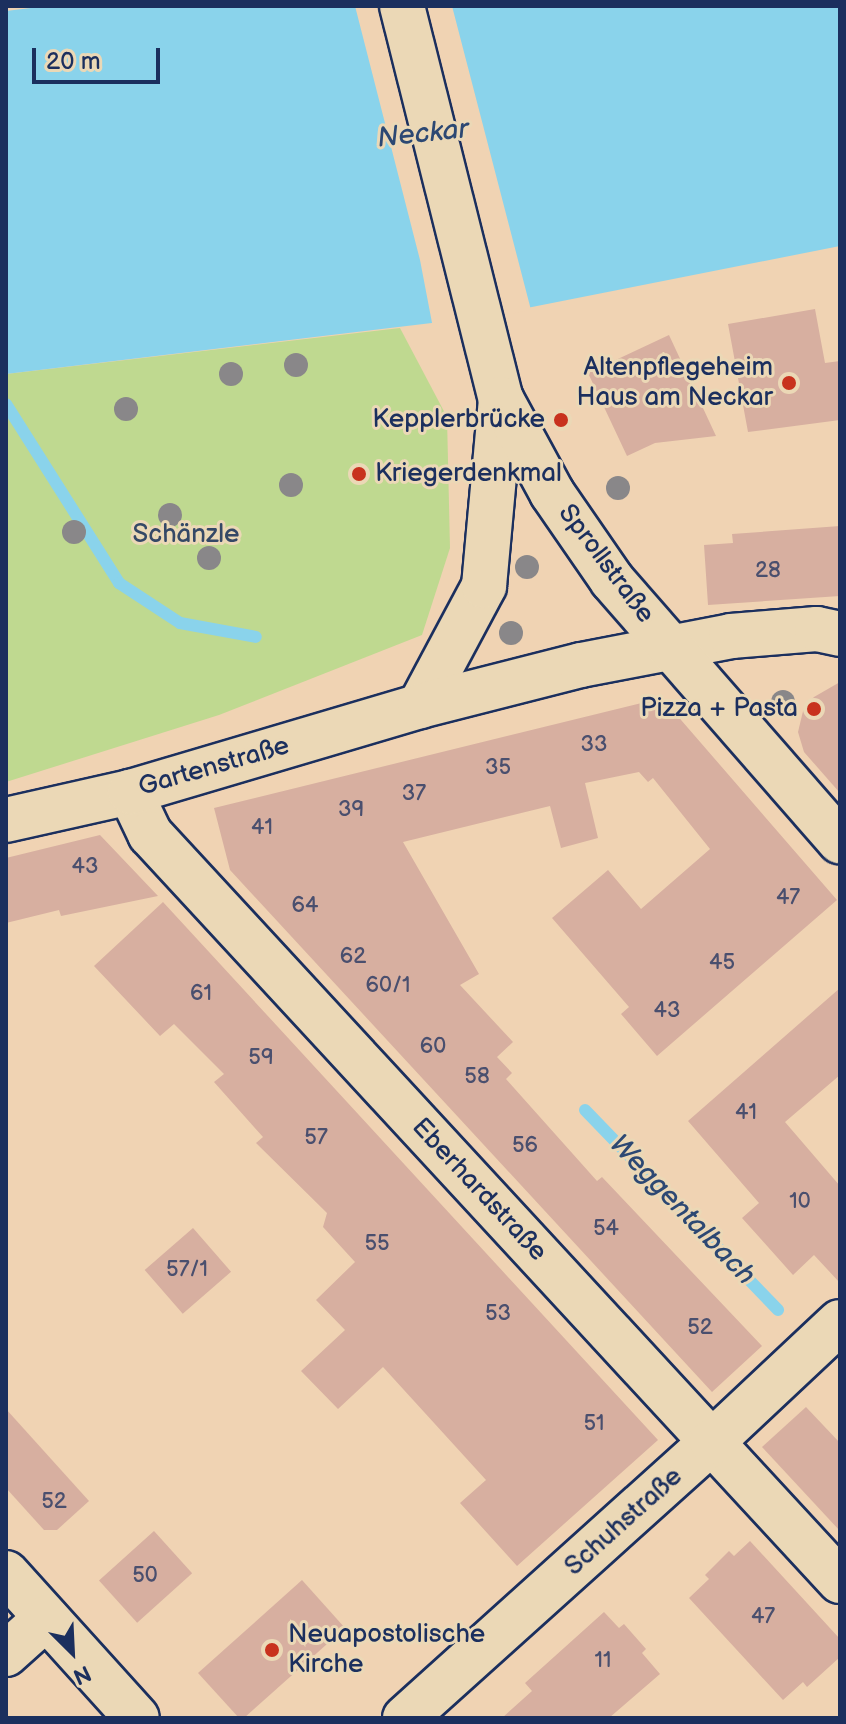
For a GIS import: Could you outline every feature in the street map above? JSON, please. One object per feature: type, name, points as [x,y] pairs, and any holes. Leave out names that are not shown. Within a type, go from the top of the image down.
[{"type":"street","name":"Sprollstraße","points":[[402,6],[499,390],[560,504],[612,580],[840,841]]},
{"type":"street","points":[[420,706],[484,586],[499,390]]},
{"type":"street","name":"Gartenstraße","points":[[6,820],[130,792],[420,706],[581,665],[731,636],[817,629],[840,634]]},
{"type":"street","name":"Eberhardstraße","points":[[130,792],[150,834],[840,1581]]},
{"type":"street","name":"Schuhstraße","points":[[405,1718],[712,1442],[840,1322]]},
{"type":"street","points":[[6,1573],[137,1718]]},
{"type":"street","points":[[6,1654],[46,1618]]},
{"type":"green space","name":"Schänzle","points":[[400,328],[447,417],[450,548],[422,635],[219,715],[6,782],[6,374]]},
{"type":"water","name":"Neckar","points":[[47,6],[840,6],[840,246],[482,317],[6,374],[6,11]]},
{"type":"pier","points":[[355,6],[452,6],[531,310],[433,328],[420,260]]},
{"type":"building","points":[[815,309],[825,363],[840,361],[840,420],[748,432],[728,324]]},
{"type":"building","points":[[669,335],[716,436],[655,443],[627,456],[588,373]]},
{"type":"building","points":[[840,526],[840,596],[708,605],[704,545],[733,543],[732,534]]},
{"type":"building","points":[[840,682],[840,793],[804,752],[798,732],[804,707],[814,697]]},
{"type":"building","points":[[662,698],[837,900],[657,1056],[621,1014],[629,1007],[552,918],[608,870],[641,909],[710,849],[653,778],[648,782],[639,772],[585,783],[598,838],[561,848],[550,806],[403,842],[479,974],[460,985],[513,1042],[497,1057],[512,1073],[506,1079],[597,1181],[602,1177],[762,1346],[712,1392],[230,870],[214,808]]},
{"type":"building","points":[[100,835],[158,896],[61,916],[59,910],[6,923],[6,858]]},
{"type":"building","points":[[163,902],[658,1440],[517,1566],[460,1503],[486,1480],[383,1367],[338,1409],[301,1371],[345,1330],[316,1300],[355,1262],[323,1227],[327,1213],[256,1143],[263,1137],[214,1082],[224,1074],[174,1024],[160,1036],[94,966]]},
{"type":"building","points":[[840,988],[840,1075],[785,1122],[840,1186],[840,1283],[814,1255],[793,1275],[742,1218],[759,1203],[688,1121]]},
{"type":"building","points":[[193,1228],[231,1272],[183,1314],[145,1270]]},
{"type":"building","points":[[806,1407],[840,1443],[840,1531],[762,1447]]},
{"type":"building","points":[[6,1409],[89,1501],[57,1530],[44,1530],[6,1488]]},
{"type":"building","points":[[154,1531],[192,1573],[137,1623],[99,1581]]},
{"type":"building","points":[[750,1541],[840,1639],[840,1657],[807,1687],[803,1682],[783,1700],[689,1598],[709,1579],[705,1575],[729,1551],[734,1556]]},
{"type":"building","name":"Neuapostolische Kirche","points":[[302,1580],[345,1628],[244,1718],[239,1718],[198,1673]]},
{"type":"building","points":[[604,1612],[619,1628],[624,1624],[646,1649],[642,1653],[660,1674],[609,1718],[502,1718],[532,1691],[525,1683]]},
{"type":"waterway","name":"Weggentalbach","points":[[6,404],[119,583],[180,623],[256,637]]},
{"type":"waterway","name":"Weggentalbach","points":[[585,1110],[778,1310]]},
{"type":"place","name":"Altenpflegeheim Haus am Neckar","points":[[789,383]]},
{"type":"place","name":"Kepplerbrücke","points":[[561,420]]},
{"type":"place","name":"Kriegerdenkmal","points":[[359,474]]},
{"type":"place","name":"Pizza + Pasta","points":[[814,709]]},
{"type":"place","name":"Neuapostolische Kirche","points":[[272,1650]]}]
